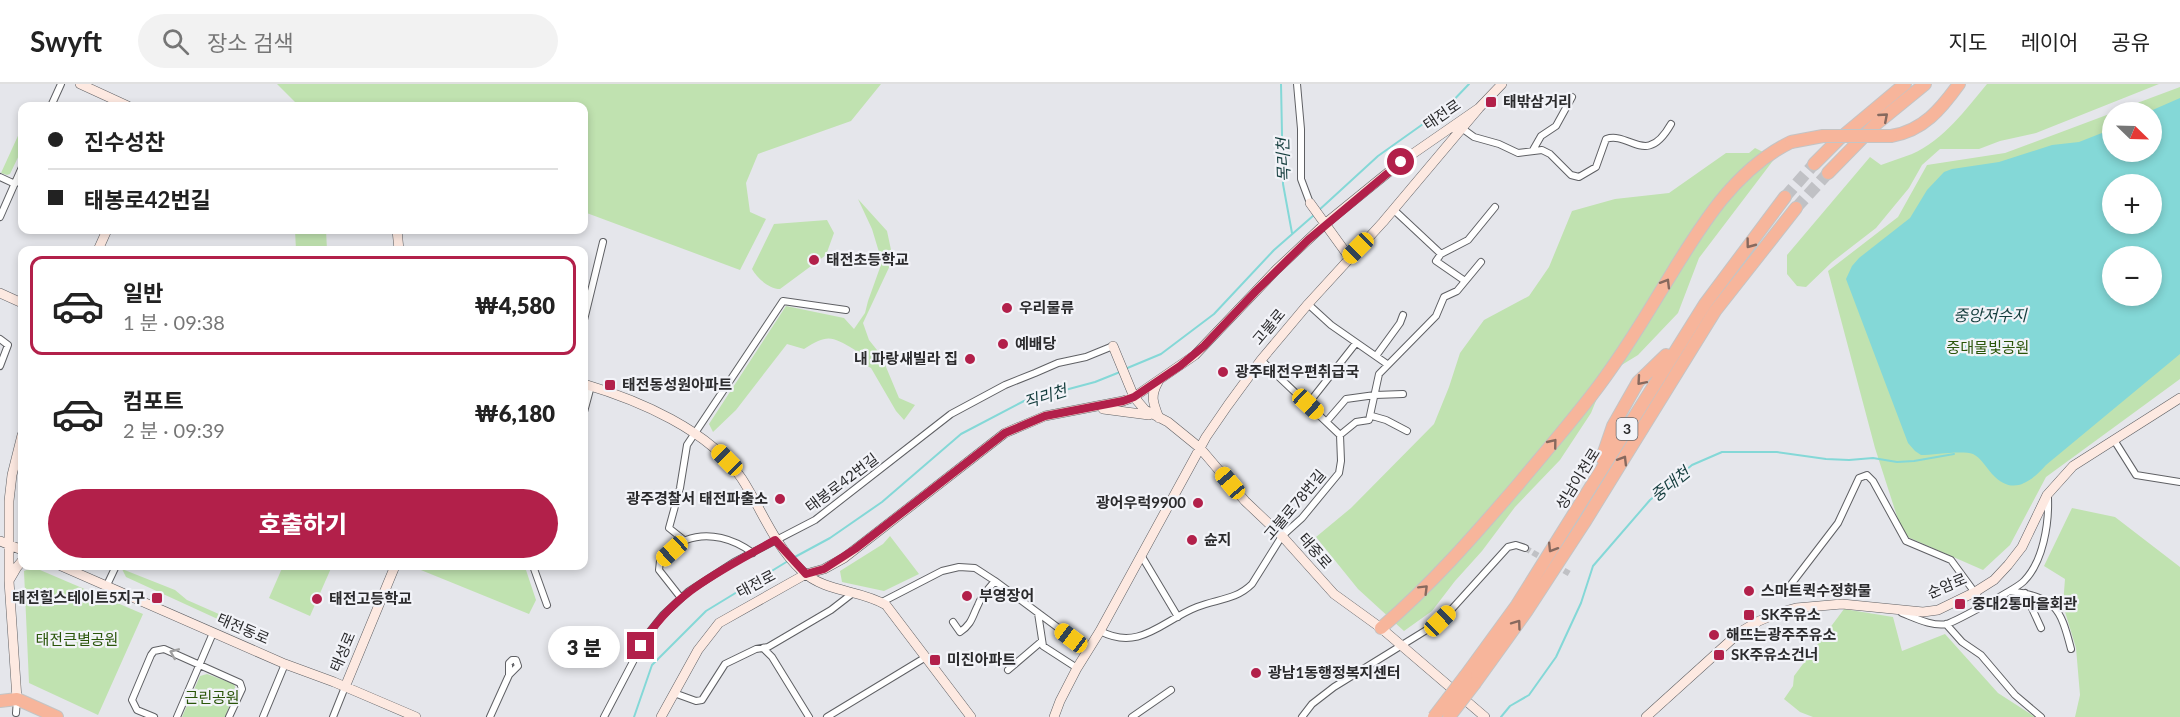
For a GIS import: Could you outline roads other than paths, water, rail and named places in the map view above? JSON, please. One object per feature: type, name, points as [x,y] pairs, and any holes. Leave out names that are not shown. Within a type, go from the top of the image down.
[{"type":"highway","points":[[1814,164],[1838,140],[1905,84]]},
{"type":"highway","points":[[1828,173],[1876,124],[1925,84]]},
{"type":"highway","points":[[1381,628],[1455,558],[1592,396],[1630,342],[1693,238],[1717,206],[1754,167],[1791,142],[1823,136],[1891,136],[1913,130],[1946,102],[1959,84]]},
{"type":"highway","name":"성남이천로","points":[[1449,717],[1470,679],[1705,304],[1785,197]]},
{"type":"highway","name":"성남이천로","points":[[1434,717],[1470,679],[1526,612],[1584,524],[1715,311],[1796,208]]},
{"type":"highway","points":[[0,700],[17,699],[57,717]]},
{"type":"street","points":[[53,102],[61,84]]},
{"type":"street","points":[[81,84],[119,102]]},
{"type":"street","points":[[1297,84],[1302,129],[1301,178],[1310,203],[1349,257]]},
{"type":"street","name":"고불로","points":[[1054,717],[1077,668],[1100,631],[1200,448],[1228,405],[1261,360],[1308,304],[1394,210],[1479,108],[1502,84]]},
{"type":"street","points":[[1533,150],[1541,136],[1556,126],[1572,97]]},
{"type":"street","name":"태전로","points":[[662,717],[698,650],[719,623],[804,573],[824,569],[844,558],[1005,433],[1045,416],[1111,405],[1134,397],[1160,380],[1195,355],[1324,221],[1401,162],[1479,108]]},
{"type":"street","points":[[1463,129],[1474,137],[1499,144],[1518,153],[1542,150],[1550,154],[1571,176],[1579,177],[1596,167],[1606,139],[1614,138],[1639,146],[1650,145],[1662,138],[1671,124]]},
{"type":"street","points":[[0,177],[15,184]]},
{"type":"street","points":[[0,217],[18,177]]},
{"type":"street","points":[[1465,281],[1436,261],[1441,254],[1468,240],[1495,207]]},
{"type":"street","points":[[1394,210],[1441,254]]},
{"type":"street","points":[[588,304],[603,242]]},
{"type":"street","points":[[1261,360],[1340,435],[1356,422],[1370,420],[1378,374],[1436,316],[1444,297],[1457,291],[1481,262]]},
{"type":"street","points":[[0,294],[18,301]]},
{"type":"street","points":[[684,540],[669,528],[680,488],[687,445],[783,301],[846,310]]},
{"type":"street","points":[[1308,304],[1331,325],[1387,364]]},
{"type":"street","points":[[1376,356],[1400,323],[1403,315]]},
{"type":"street","points":[[0,339],[8,345],[0,366]]},
{"type":"street","points":[[1308,404],[1356,343]]},
{"type":"street","points":[[1115,350],[1134,397]]},
{"type":"street","name":"태봉로42번길","points":[[604,717],[647,635],[681,598],[722,569],[778,543],[815,520],[951,414],[1005,386],[1058,363],[1115,350]]},
{"type":"street","points":[[1159,418],[1152,399],[1153,391],[1160,380]]},
{"type":"street","points":[[588,385],[644,407],[696,433],[713,447],[737,471],[778,543],[804,573],[828,588],[882,602],[892,611],[970,717]]},
{"type":"street","points":[[1327,421],[1346,399],[1403,394]]},
{"type":"street","name":"태중로","points":[[1134,397],[1145,410],[1179,430],[1200,448],[1245,501],[1282,536],[1334,594],[1381,628],[1484,717]]},
{"type":"street","name":"순암로","points":[[1646,717],[1721,647],[1759,621],[1796,608],[1816,605],[1842,604],[1923,612],[1938,610],[1975,592],[1994,580],[2022,547],[2048,495],[2073,466],[2180,398]]},
{"type":"street","points":[[1089,409],[1124,411],[1159,418]]},
{"type":"street","points":[[1372,416],[1386,420],[1407,431]]},
{"type":"street","name":"고불로78번길","points":[[1100,631],[1118,639],[1150,633],[1201,606],[1228,600],[1245,591],[1252,584],[1282,536],[1302,518],[1339,473],[1340,435]]},
{"type":"street","points":[[2115,440],[2136,476],[2180,482]]},
{"type":"street","points":[[16,713],[17,699],[5,543],[12,475],[18,451]]},
{"type":"street","points":[[1789,587],[1838,523],[1859,478],[1867,475],[1873,481],[1906,541],[1951,560],[1984,605]]},
{"type":"street","points":[[1893,609],[1925,622],[1946,624],[2022,583],[2040,556],[2049,515],[2048,495]]},
{"type":"street","points":[[0,513],[9,501]]},
{"type":"street","points":[[681,598],[659,570],[660,561],[684,540],[699,536],[729,538],[753,553]]},
{"type":"street","points":[[1302,717],[1312,704],[1334,687],[1440,621],[1508,546],[1516,545],[1525,548]]},
{"type":"street","points":[[1141,555],[1178,617]]},
{"type":"street","points":[[9,581],[18,566]]},
{"type":"street","points":[[882,602],[942,571],[951,568],[975,568],[1088,650]]},
{"type":"street","name":"태전동로","points":[[70,570],[411,716]]},
{"type":"street","points":[[107,585],[114,570]]},
{"type":"street","name":"태성로","points":[[333,717],[393,570]]},
{"type":"street","points":[[534,570],[548,606]]},
{"type":"street","points":[[953,622],[960,632],[968,626],[973,621],[977,606],[995,581]]},
{"type":"street","points":[[2022,583],[2041,628]]},
{"type":"street","points":[[2009,590],[2046,600],[2063,618],[2071,649]]},
{"type":"street","points":[[674,693],[696,701],[702,700],[725,664],[756,649],[768,647],[831,610],[853,593]]},
{"type":"street","points":[[1038,613],[1042,641],[1047,650],[1077,668]]},
{"type":"street","points":[[1946,624],[1962,642],[1982,655],[2015,695],[2041,717]]},
{"type":"street","points":[[177,717],[213,633]]},
{"type":"street","points":[[1008,670],[1042,641]]},
{"type":"street","points":[[763,648],[772,657],[809,717]]},
{"type":"street","points":[[154,717],[137,710],[132,700],[154,651],[164,649],[240,682],[242,689],[230,717]]},
{"type":"street","points":[[827,717],[926,657]]},
{"type":"street","points":[[263,717],[285,664]]},
{"type":"street","points":[[490,717],[509,675]]},
{"type":"street","points":[[1132,717],[1171,690]]},
{"type":"water","name":"중앙저수지","points":[[2180,98],[2180,354],[2027,482],[2014,486],[1999,481],[1973,454],[1921,455],[1908,443],[1846,279],[1852,266],[1910,218],[1927,190],[1944,172],[1999,162],[2052,145],[2079,142],[2102,133],[2102,162],[2162,162],[2162,106]]},
{"type":"waterway","name":"목리천","points":[[1281,84],[1283,184],[1292,233]]},
{"type":"waterway","name":"직리천","points":[[1318,211],[1378,156],[1447,107],[1469,84]]},
{"type":"waterway","name":"직리천","points":[[1125,369],[1161,354],[1214,314],[1274,250],[1314,215]]},
{"type":"waterway","name":"직리천","points":[[793,558],[830,538],[882,502],[961,434],[1024,401],[1095,382],[1120,372]]},
{"type":"waterway","name":"중대천","points":[[1501,717],[1510,706],[1529,695],[1556,657],[1581,603],[1593,566],[1650,500],[1692,465],[1722,452],[1777,452],[1826,459],[1873,458],[1897,462],[1954,454]]},
{"type":"waterway","name":"직리천","points":[[634,717],[652,665],[706,611],[788,561]]},
{"type":"tunnel","points":[[1785,197],[1814,164]]},
{"type":"tunnel","points":[[1796,208],[1828,173]]},
{"type":"tunnel","points":[[1525,548],[1570,574]]},
{"type":"place","name":"태밖삼거리","points":[[1491,102]]},
{"type":"place","name":"태전초등학교","points":[[814,260]]},
{"type":"place","name":"우리물류","points":[[1007,308]]},
{"type":"place","name":"예배당","points":[[1003,344]]},
{"type":"place","name":"내 파랑새빌라 집","points":[[970,359]]},
{"type":"place","name":"광주태전우편취급국","points":[[1223,372]]},
{"type":"place","name":"태전동성원아파트","points":[[610,385]]},
{"type":"place","name":"광주경찰서 태전파출소","points":[[780,499]]},
{"type":"place","name":"광어우럭9900","points":[[1198,503]]},
{"type":"place","name":"슌지","points":[[1192,540]]},
{"type":"place","name":"스마트퀵수정화물","points":[[1749,591]]},
{"type":"place","name":"부영장어","points":[[967,596]]},
{"type":"place","name":"태전힐스테이트5지구","points":[[157,598]]},
{"type":"place","name":"태전고등학교","points":[[317,599]]},
{"type":"place","name":"중대2통마을회관","points":[[1960,604]]},
{"type":"place","name":"SK주유소","points":[[1749,615]]},
{"type":"place","name":"해뜨는광주주유소","points":[[1714,635]]},
{"type":"place","name":"SK주유소건너","points":[[1719,655]]},
{"type":"place","name":"미진아파트","points":[[935,660]]},
{"type":"place","name":"광남1동행정복지센터","points":[[1256,673]]},
{"type":"park label","name":"중대물빛공원","points":[[1988,348]]},
{"type":"park label","name":"태전큰별공원","points":[[77,640]]},
{"type":"park label","name":"근린공원","points":[[212,698]]}]
